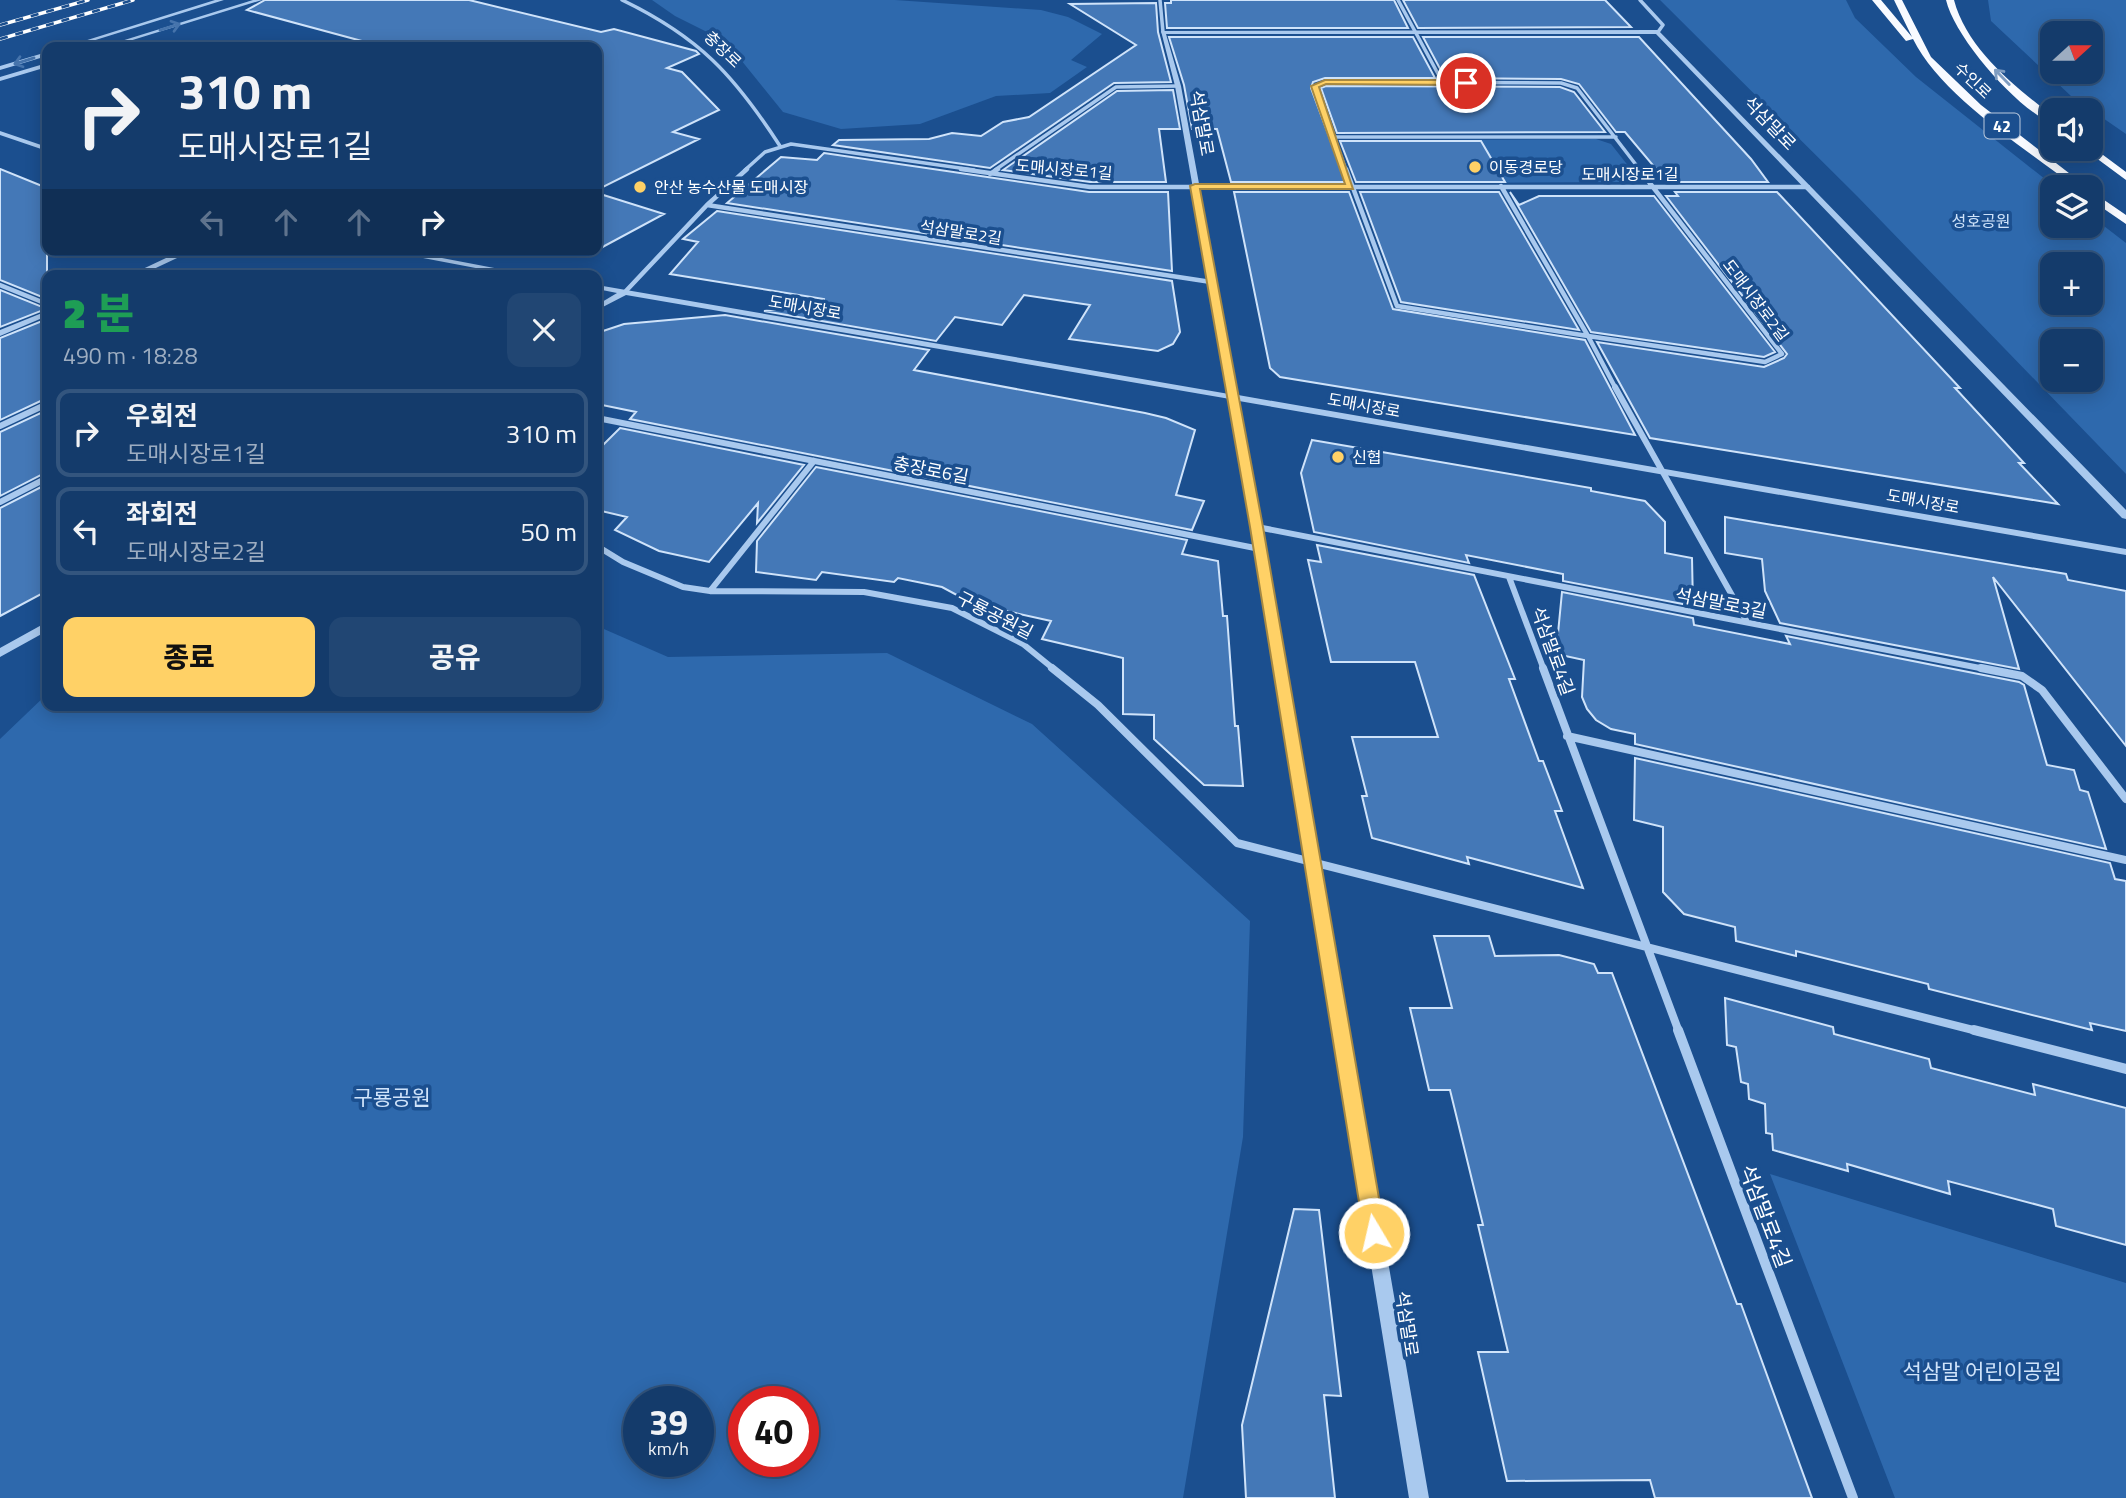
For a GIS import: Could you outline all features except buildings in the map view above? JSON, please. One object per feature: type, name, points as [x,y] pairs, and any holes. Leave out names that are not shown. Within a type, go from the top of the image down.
[{"type":"highway","points":[[1875,0],[1927,58]]},
{"type":"highway","name":"수인로","points":[[1898,0],[1927,58],[1977,107],[2066,175]]},
{"type":"highway","name":"수인로","points":[[1950,0],[1950,8],[1972,45],[2023,99],[2040,111]]},
{"type":"highway","points":[[2103,160],[2126,177]]},
{"type":"highway","points":[[2103,203],[2126,220]]},
{"type":"street","points":[[84,42],[221,0]]},
{"type":"street","points":[[121,42],[259,0]]},
{"type":"street","name":"충장로","points":[[622,0],[655,15],[702,46],[733,77],[780,146]]},
{"type":"street","points":[[1160,0],[1163,32],[1658,32],[1663,25],[1640,0]]},
{"type":"street","points":[[1398,0],[1443,83]]},
{"type":"street","name":"석삼말로","points":[[1163,32],[1178,86],[1231,398],[1257,527],[1419,1498]]},
{"type":"street","name":"석삼말로","points":[[1658,32],[2126,516]]},
{"type":"street","points":[[0,68],[42,55]]},
{"type":"street","points":[[0,79],[42,66]]},
{"type":"street","name":"도매시장로2길","points":[[1325,82],[1561,82],[1577,88],[1782,354],[1765,362],[1397,306],[1332,137],[1315,86],[1325,82]]},
{"type":"street","name":"도매시장로1길","points":[[990,174],[1116,87],[1178,86]]},
{"type":"street","points":[[0,133],[42,147]]},
{"type":"street","points":[[1332,137],[1616,137]]},
{"type":"street","name":"도매시장로1길","points":[[780,146],[791,144],[1090,187],[1808,187]]},
{"type":"street","points":[[602,305],[625,292],[707,205],[765,152],[780,146]]},
{"type":"street","points":[[1501,186],[1747,622]]},
{"type":"street","name":"석삼말로2길","points":[[707,205],[1211,282]]},
{"type":"street","points":[[146,270],[177,256]]},
{"type":"street","points":[[419,256],[499,270]]},
{"type":"street","points":[[0,285],[42,302]]},
{"type":"street","name":"도매시장로","points":[[602,288],[2126,552]]},
{"type":"street","points":[[0,333],[42,315]]},
{"type":"street","points":[[0,426],[42,406]]},
{"type":"street","name":"충장로6길","points":[[602,419],[1260,549]]},
{"type":"street","points":[[710,591],[814,461]]},
{"type":"street","points":[[0,502],[42,481]]},
{"type":"street","name":"석삼말로3길","points":[[1257,527],[2022,676],[2042,690],[2126,799]]},
{"type":"street","name":"구룡공원길","points":[[602,549],[623,562],[683,587],[710,591],[864,592],[952,608],[1023,644],[1098,705],[1237,843],[1646,946]]},
{"type":"street","name":"석삼말로4길","points":[[1509,577],[1853,1498]]},
{"type":"street","points":[[0,653],[42,629]]},
{"type":"street","points":[[1567,736],[2126,860]]},
{"type":"street","points":[[1646,946],[2126,1069]]},
{"type":"green space","points":[[652,0],[895,0],[1041,10],[1068,17],[1102,34],[1071,60],[1087,67],[1050,93],[996,96],[920,124],[841,129],[783,112],[741,60],[711,34],[675,16]]},
{"type":"green space","name":"성호공원","points":[[1660,0],[1846,0],[1855,18],[1916,77],[2040,175],[2040,238],[2103,238],[2103,225],[2126,243],[2126,474],[2047,392],[2103,392],[2103,329],[2040,329],[2040,385],[1857,196]]},
{"type":"green space","points":[[1988,0],[2126,0],[2126,134],[2103,118],[2103,98],[2074,98],[2058,84],[2104,84],[2104,21],[2040,21],[2040,67],[1991,21]]},
{"type":"green space","points":[[1596,139],[1611,144],[1637,177],[1629,182],[1451,183],[1428,140]]},
{"type":"green space","name":"구룡공원","points":[[602,628],[668,657],[887,653],[1032,724],[1250,921],[1243,1137],[1183,1498],[0,1498],[0,739],[42,699],[42,711],[602,711]]},
{"type":"green space","name":"석삼말 어린이공원","points":[[1770,1174],[2126,1283],[2126,1498],[1895,1498]]},
{"type":"railway","points":[[0,25],[88,0]]},
{"type":"railway","points":[[0,39],[133,0]]},
{"type":"place","name":"이동경로당","points":[[1475,167]]},
{"type":"place","name":"안산 농수산물 도매시장","points":[[640,187]]},
{"type":"place","name":"신협","points":[[1338,457]]},
{"type":"route","points":[[1374,1233],[1257,527],[1231,398],[1195,186],[1350,187],[1315,86],[1325,82],[1466,83]]}]
